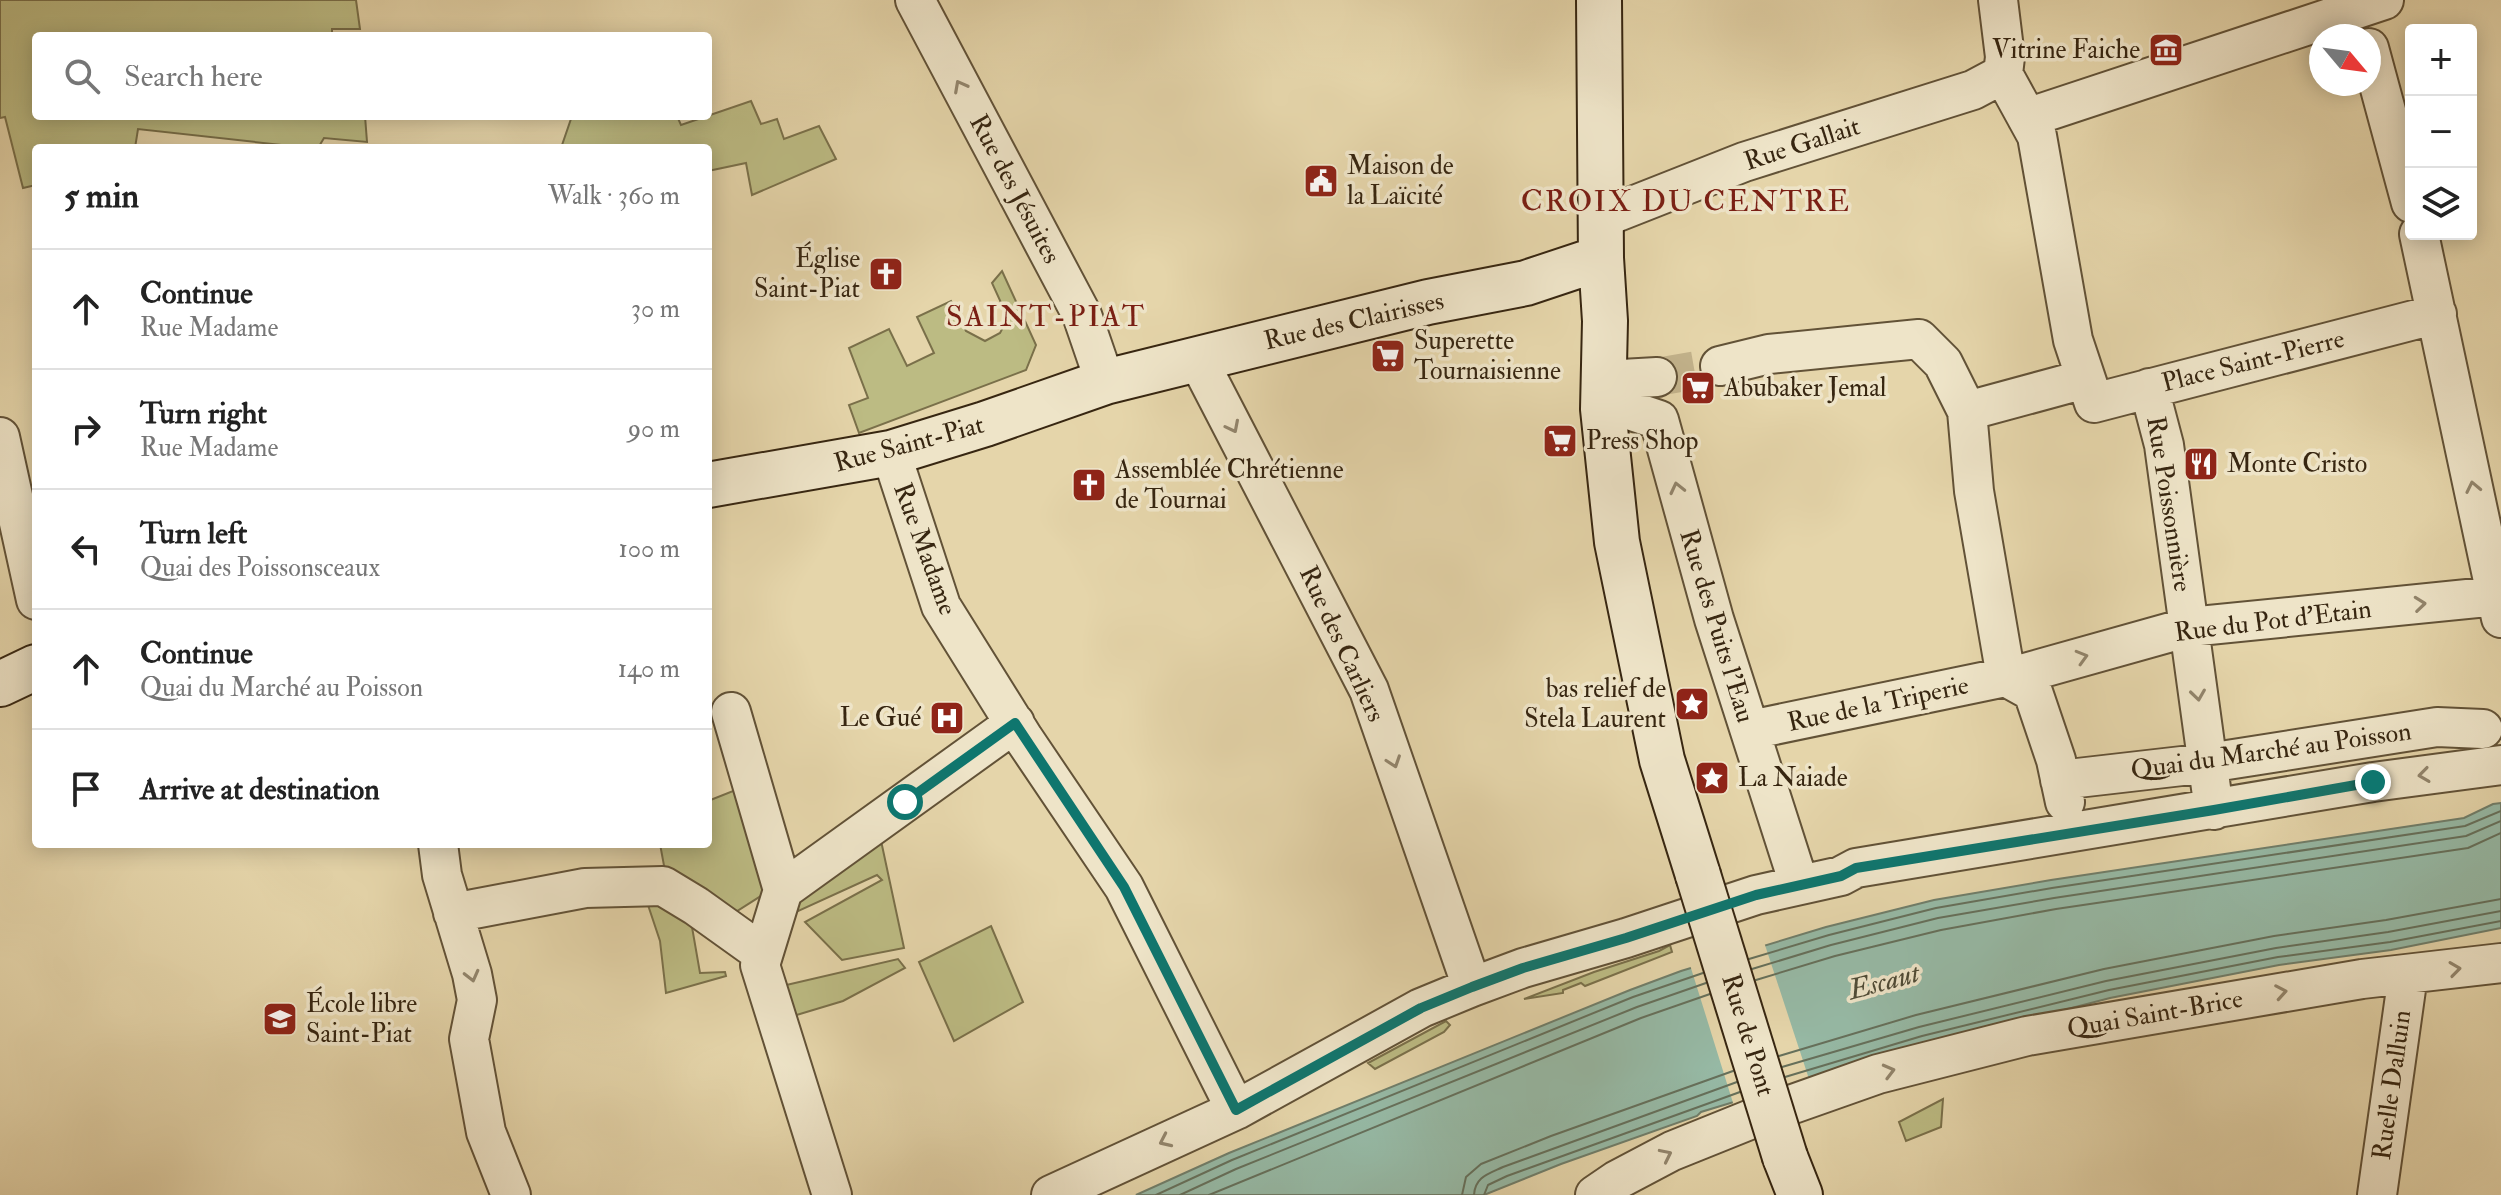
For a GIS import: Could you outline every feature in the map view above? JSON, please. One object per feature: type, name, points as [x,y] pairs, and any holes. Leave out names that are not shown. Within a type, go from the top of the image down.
[{"type":"street","name":"Rue des Jésuites","points":[[915,0],[1082,315],[1105,382]]},
{"type":"street","points":[[1599,0],[1604,395],[1657,377]]},
{"type":"street","points":[[1967,411],[2085,379],[2073,340],[2037,136],[2003,74],[2005,57],[1998,0]]},
{"type":"street","points":[[2027,118],[2365,11]]},
{"type":"street","name":"Rue Gallait","points":[[1602,238],[1744,162],[1973,90],[2003,74]]},
{"type":"street","points":[[2381,92],[2405,181]]},
{"type":"street","name":"Rue des Clairisses","points":[[1105,382],[1428,302],[1526,283],[1602,238]]},
{"type":"street","points":[[2422,244],[2499,607]]},
{"type":"street","name":"Place Saint-Pierre","points":[[2085,379],[2094,403],[2437,314]]},
{"type":"street","points":[[1720,366],[1769,354],[1919,339],[1943,363],[1967,411],[1974,491],[2020,684],[2060,780],[2069,832]]},
{"type":"street","name":"Rue des Carliers","points":[[1197,358],[1369,690],[1472,987]]},
{"type":"street","name":"Rue Saint-Piat","points":[[712,484],[891,453],[1105,382]]},
{"type":"street","name":"Rue Poissonnière","points":[[2139,390],[2164,445],[2214,810]]},
{"type":"street","name":"Rue des Puits l'Eau","points":[[1604,395],[1629,410],[1659,420],[1682,511],[1799,884]]},
{"type":"street","name":"Rue de Pont","points":[[1604,395],[1617,542],[1658,744],[1793,1176]]},
{"type":"street","points":[[0,437],[32,582]]},
{"type":"street","name":"Rue Madame","points":[[891,453],[941,606],[1124,887],[1236,1110]]},
{"type":"street","name":"Rue du Pot d'Etain","points":[[2020,684],[2189,627],[2499,607]]},
{"type":"street","points":[[0,684],[32,669]]},
{"type":"street","name":"Rue de la Triperie","points":[[1750,730],[2020,684]]},
{"type":"street","points":[[731,712],[783,890],[760,965],[832,1195]]},
{"type":"street","points":[[783,890],[1015,723]]},
{"type":"street","name":"Quai du Marché au Poisson","points":[[2060,780],[2208,763],[2437,727],[2483,729]]},
{"type":"street","name":"Quai du Marché au Poisson","points":[[1051,1195],[1236,1110],[1421,1008],[1523,968],[1799,884],[1841,876],[1856,868],[2373,782],[2501,765]]},
{"type":"street","points":[[439,848],[442,875],[477,1000],[469,1039],[486,1132],[511,1195]]},
{"type":"street","points":[[453,913],[585,888],[663,886],[763,954]]},
{"type":"street","name":"Quai Saint-Brice","points":[[1598,1194],[1617,1180],[1672,1151],[1878,1074],[2027,1036],[2362,979],[2501,963]]},
{"type":"street","name":"Ruelle Dalluin","points":[[2377,1195],[2408,975]]},
{"type":"shaded area","points":[[0,0],[356,0],[360,29],[332,29],[332,32],[32,32],[32,120],[365,120],[367,142],[324,138],[320,144],[273,144],[138,129],[136,144],[32,144],[32,186],[23,188],[5,117],[0,118]]},
{"type":"shaded area","points":[[751,101],[761,124],[777,119],[784,139],[819,126],[836,159],[752,195],[746,163],[712,170],[712,144],[562,144],[571,120],[679,120],[681,125],[696,120],[712,120],[712,114]]},
{"type":"shaded area","points":[[1002,271],[1036,345],[1026,370],[859,433],[849,405],[868,398],[849,348],[889,329],[907,366],[934,353],[917,317],[951,301],[966,331],[985,341],[1000,333],[1008,318],[992,283]]},
{"type":"shaded area","points":[[743,787],[775,887],[734,913],[665,871],[661,848],[712,848],[712,799]]},
{"type":"shaded area","points":[[880,836],[904,948],[842,960],[805,922],[882,880],[877,875],[794,913],[796,890]]},
{"type":"shaded area","points":[[645,896],[667,905],[692,927],[700,973],[725,972],[726,976],[666,993],[660,941]]},
{"type":"shaded area","points":[[991,926],[1023,1002],[954,1041],[919,962]]},
{"type":"shaded area","points":[[1670,945],[1672,952],[1585,986],[1581,983],[1563,990],[1563,993],[1524,999],[1659,951]]},
{"type":"shaded area","points":[[898,959],[905,968],[843,1001],[790,1017],[782,986]]},
{"type":"shaded area","points":[[1446,1021],[1450,1025],[1444,1032],[1375,1069],[1368,1063]]},
{"type":"shaded area","points":[[1943,1099],[1941,1127],[1906,1141],[1899,1122]]},
{"type":"water","name":"Escaut","points":[[2501,803],[2501,928],[2391,950],[2279,965],[2110,998],[1872,1060],[1701,1112],[1484,1195],[1136,1195],[1229,1153],[1630,990],[1681,971],[1826,927],[1934,900],[2051,880],[2464,818]]},
{"type":"pier","points":[[1764,942],[1810,1082],[1734,1106],[1690,965]]},
{"type":"tunnel","points":[[1657,377],[1720,366]]},
{"type":"place","name":"Vitrine Faiche","points":[[2166,50]]},
{"type":"place","name":"Maison de la Laïcité","points":[[1321,181]]},
{"type":"place","name":"Église Saint-Piat","points":[[886,274]]},
{"type":"place","name":"Superette Tournaisienne","points":[[1388,356]]},
{"type":"place","name":"Abubaker Jemal","points":[[1698,388]]},
{"type":"place","name":"Press Shop","points":[[1560,441]]},
{"type":"place","name":"Monte Cristo","points":[[2201,464]]},
{"type":"place","name":"Assemblée Chrétienne de Tournai","points":[[1089,485]]},
{"type":"place","name":"bas relief de Stela Laurent","points":[[1692,704]]},
{"type":"place","name":"Le Gué","points":[[947,718]]},
{"type":"place","name":"La Naiade","points":[[1712,778]]},
{"type":"place","name":"École libre Saint-Piat","points":[[280,1019]]},
{"type":"district","name":"CROIX DU CENTRE","points":[[1686,201]]},
{"type":"district","name":"SAINT-PIAT","points":[[1046,316]]},
{"type":"route","points":[[905,802],[1015,723],[1124,887],[1236,1110],[1421,1008],[1523,968],[1756,895],[1841,876],[1856,868],[2373,782]]}]
